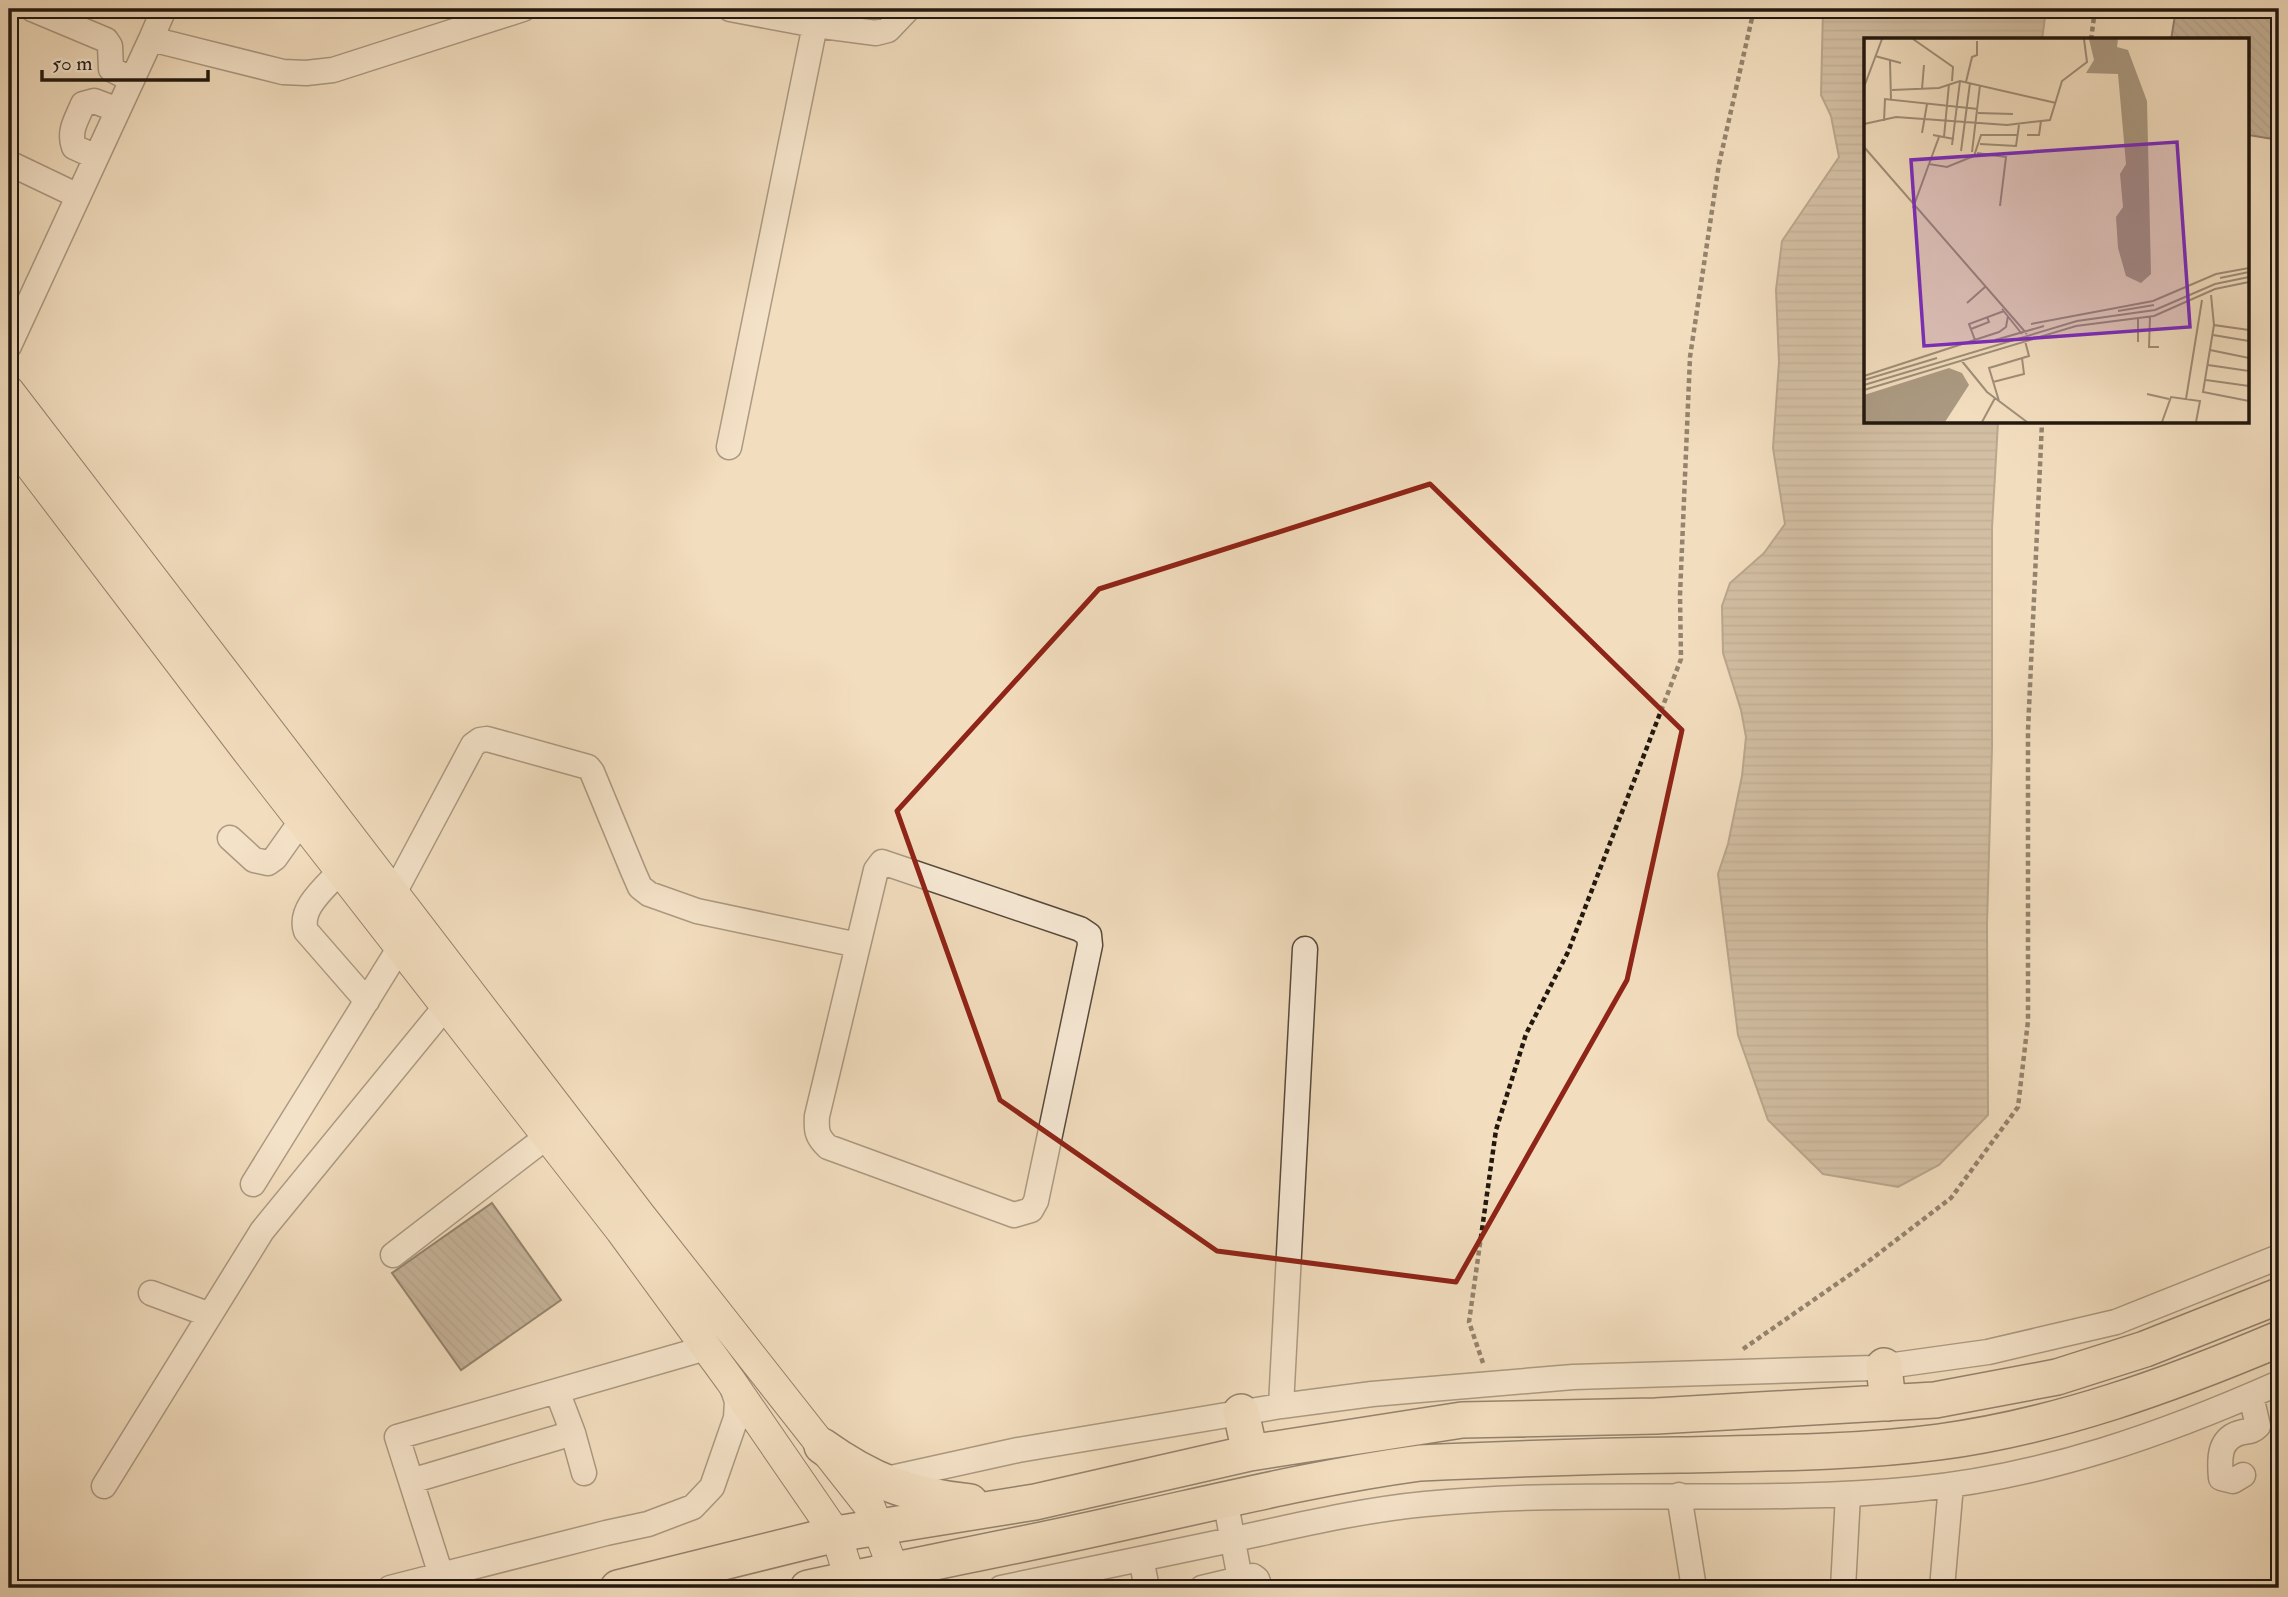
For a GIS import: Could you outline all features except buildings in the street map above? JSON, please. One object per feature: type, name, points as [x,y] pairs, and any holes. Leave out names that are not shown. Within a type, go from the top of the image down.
[{"type":"highway","points":[[618,1588],[836,1534],[1035,1502],[1250,1453],[1462,1420],[1670,1415],[1935,1400],[2057,1377],[2145,1349],[2279,1296]]},
{"type":"highway","points":[[808,1588],[852,1584],[894,1571],[1322,1478],[1420,1463],[1761,1453],[1941,1441],[2065,1416],[2153,1390],[2279,1339]]},
{"type":"highway","points":[[1884,1366],[1888,1403]]},
{"type":"highway","points":[[1241,1412],[1250,1453]]},
{"type":"highway","points":[[822,1446],[851,1467],[910,1493],[970,1502],[1035,1502]]},
{"type":"main road","points":[[9,391],[394,892],[558,1128],[621,1231],[730,1380],[836,1534],[852,1584]]},
{"type":"main road","points":[[9,438],[446,1006],[558,1128],[870,1507],[894,1571]]},
{"type":"street","points":[[32,9],[106,40],[110,46],[111,69],[132,80]]},
{"type":"street","points":[[9,346],[164,9]]},
{"type":"street","points":[[151,39],[282,72],[306,73],[333,70],[523,9]]},
{"type":"street","points":[[730,9],[876,33],[888,30],[908,9]]},
{"type":"street","points":[[729,447],[816,25]]},
{"type":"street","points":[[96,158],[74,147],[71,139],[70,134],[83,104],[94,101],[118,110]]},
{"type":"street","points":[[9,163],[78,196]]},
{"type":"street","points":[[394,892],[473,745],[487,739],[588,767],[640,887],[649,894],[697,911],[858,945]]},
{"type":"street","points":[[230,838],[254,860],[268,863],[275,858],[302,820]]},
{"type":"street","points":[[882,862],[1089,934],[1090,945],[1085,972],[1036,1201],[1031,1210],[1014,1215],[828,1147],[819,1138],[816,1130],[817,1116],[858,945],[876,870],[882,862]]},
{"type":"street","points":[[341,870],[312,903],[305,913],[303,923],[306,931],[366,1001]]},
{"type":"street","points":[[253,1184],[400,947]]},
{"type":"street","points":[[1281,1406],[1305,948]]},
{"type":"street","points":[[104,1486],[262,1231],[446,1006]]},
{"type":"street","points":[[393,1255],[558,1128]]},
{"type":"street","points":[[878,1481],[1018,1450],[1241,1412],[1372,1394],[1573,1377],[1884,1366],[1988,1352],[2116,1322],[2279,1256]]},
{"type":"street","points":[[151,1293],[210,1315]]},
{"type":"street","points":[[441,1575],[397,1437],[706,1348]]},
{"type":"street","points":[[390,1588],[648,1524],[693,1507],[712,1487],[736,1418],[737,1401],[730,1380]]},
{"type":"street","points":[[1002,1588],[1104,1577],[1141,1559],[1314,1522],[1424,1504],[1577,1496],[1848,1495],[1951,1485],[2054,1465],[2136,1440],[2279,1383]]},
{"type":"street","points":[[557,1391],[584,1473]]},
{"type":"street","points":[[2243,1475],[2233,1481],[2221,1478],[2221,1448],[2227,1439],[2254,1430],[2258,1426],[2251,1396]]},
{"type":"street","points":[[411,1481],[573,1433]]},
{"type":"street","points":[[1942,1588],[1951,1485]]},
{"type":"street","points":[[1679,1495],[1693,1588]]},
{"type":"street","points":[[1843,1588],[1848,1495]]},
{"type":"street","points":[[1202,1588],[1250,1583],[1233,1540],[1225,1499]]},
{"type":"street","points":[[1141,1559],[1147,1588]]},
{"type":"path","points":[[1489,1384],[1469,1322],[1496,1130],[1526,1034],[1568,952],[1681,659],[1680,595],[1690,357],[1719,164],[1755,9]]},
{"type":"path","points":[[2091,38],[2095,9]]},
{"type":"path","points":[[1707,1374],[1861,1267],[1951,1198],[2018,1107],[2028,1021],[2028,730],[2042,424]]},
{"type":"highlighted area","points":[[1430,484],[1682,730],[1627,980],[1456,1282],[1217,1251],[1000,1100],[897,811],[1099,589]]},
{"type":"shaded area","points":[[1823,9],[2046,9],[2042,38],[1864,38],[1864,424],[1998,424],[1992,528],[1992,747],[1987,924],[1988,1115],[1939,1165],[1898,1187],[1823,1174],[1768,1120],[1738,1035],[1718,874],[1728,844],[1742,776],[1746,737],[1741,710],[1723,653],[1722,606],[1730,583],[1764,553],[1785,524],[1773,448],[1779,362],[1776,290],[1782,241],[1839,157],[1831,116],[1821,95]]}]
